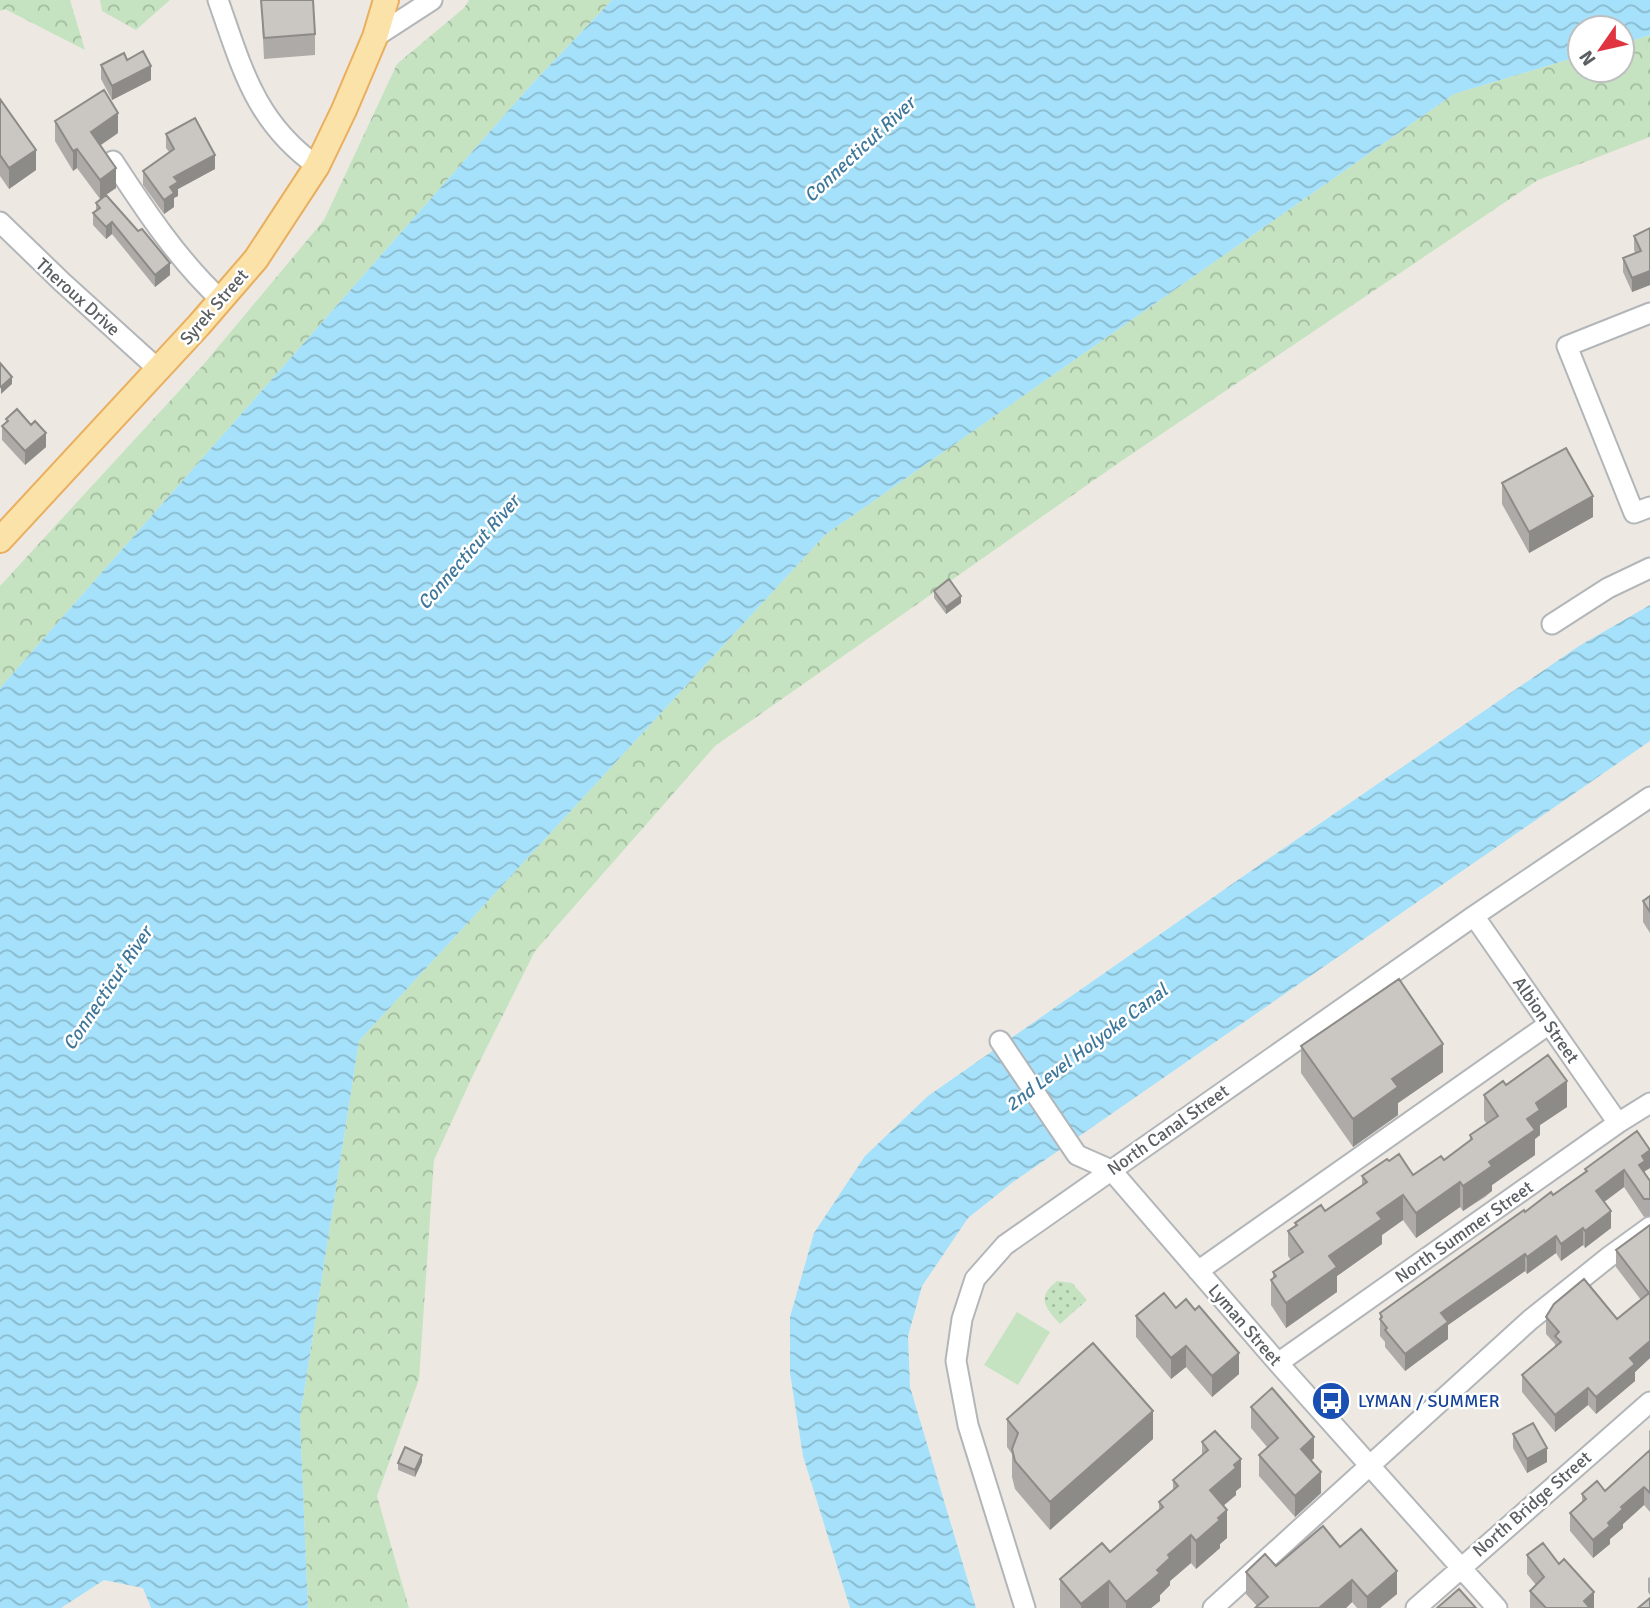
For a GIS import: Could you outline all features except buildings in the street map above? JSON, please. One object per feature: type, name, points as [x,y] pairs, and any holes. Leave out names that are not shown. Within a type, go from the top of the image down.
[{"type":"main road","name":"Syrek Street","points":[[0,540],[221,300],[256,258],[317,166],[375,37],[386,0]]},
{"type":"street","points":[[218,0],[253,93],[274,127],[293,149],[317,166]]},
{"type":"street","points":[[375,37],[432,0]]},
{"type":"street","points":[[113,161],[156,227],[221,300]]},
{"type":"street","name":"Theroux Drive","points":[[0,222],[52,274],[158,369]]},
{"type":"street","points":[[1650,313],[1567,346],[1634,513],[1650,507]]},
{"type":"street","points":[[1552,624],[1608,588],[1650,568]]},
{"type":"street","name":"North Canal Street","points":[[1025,1608],[968,1425],[956,1361],[962,1319],[975,1279],[1005,1245],[1474,916],[1650,797]]},
{"type":"street","name":"Albion Street","points":[[1474,916],[1618,1123]]},
{"type":"street","points":[[1198,1271],[1549,1024]]},
{"type":"street","name":"Lyman Street","points":[[1000,1041],[1077,1155],[1111,1170],[1497,1608]]},
{"type":"street","name":"North Summer Street","points":[[1279,1363],[1650,1103]]},
{"type":"street","points":[[1213,1608],[1530,1320],[1650,1227]]},
{"type":"street","name":"North Bridge Street","points":[[1416,1608],[1650,1402]]},
{"type":"green space","points":[[0,0],[70,0],[85,50],[5,9],[0,11]]},
{"type":"green space","points":[[100,0],[170,0],[136,30],[102,11]]},
{"type":"green space","points":[[469,0],[612,0],[530,86],[0,688],[0,586],[203,365],[324,220],[397,64],[464,8]]},
{"type":"green space","points":[[1650,35],[1650,137],[1538,180],[1117,464],[715,746],[535,951],[434,1160],[419,1379],[377,1496],[409,1608],[308,1608],[300,1418],[359,1041],[825,535],[1454,94],[1566,60],[1566,84],[1636,84],[1636,40]]},
{"type":"green space","points":[[1057,1281],[1072,1283],[1087,1300],[1060,1324],[1045,1302],[1046,1292]]},
{"type":"green space","points":[[1017,1312],[1050,1332],[1018,1385],[984,1365]]},
{"type":"water","name":"Connecticut River","points":[[612,0],[1650,0],[1650,35],[1636,40],[1636,14],[1566,14],[1566,60],[1454,94],[825,535],[359,1041],[300,1418],[308,1608],[151,1608],[143,1588],[104,1580],[61,1608],[0,1608],[0,688],[530,86]]},
{"type":"water","name":"2nd Level Holyoke Canal","points":[[1650,605],[1650,741],[1013,1182],[968,1218],[922,1286],[908,1336],[910,1387],[976,1608],[850,1608],[803,1456],[790,1373],[790,1317],[814,1233],[865,1156],[928,1096],[1579,646]]},
{"type":"place","name":"LYMAN / SUMMER","points":[[1331,1401]]}]
